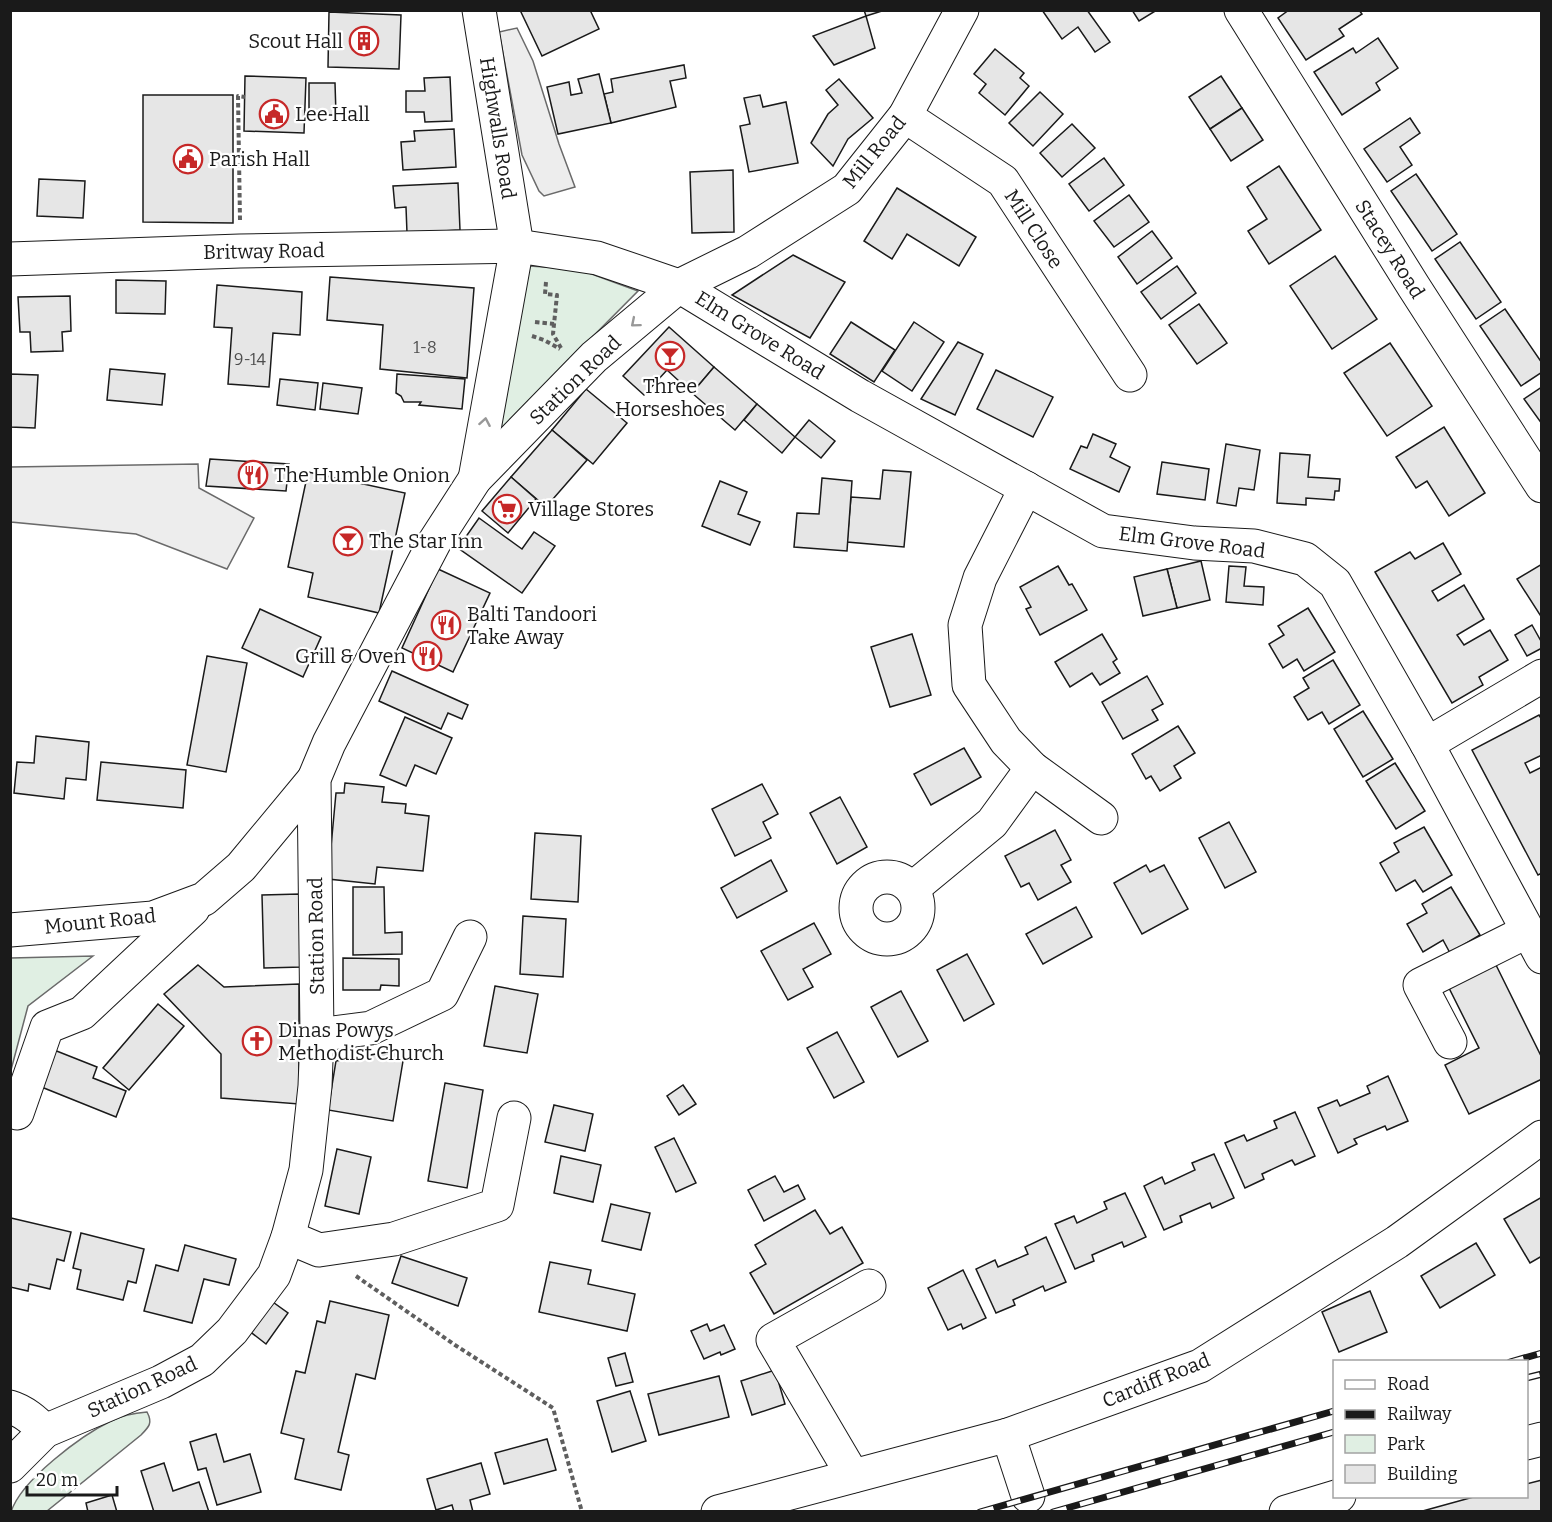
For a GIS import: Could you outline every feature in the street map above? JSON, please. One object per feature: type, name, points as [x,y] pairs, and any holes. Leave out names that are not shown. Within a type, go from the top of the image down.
[{"type":"street","name":"Highwalls Road","points":[[480,10],[517,246]]},
{"type":"street","name":"Mill Road","points":[[680,285],[748,252],[847,189],[905,116],[962,10]]},
{"type":"street","name":"Stacey Road","points":[[1248,13],[1402,267],[1542,486]]},
{"type":"street","name":"Mill Close","points":[[905,116],[1003,181],[1131,375]]},
{"type":"street","name":"Britway Road","points":[[10,259],[240,251],[517,246],[549,251]]},
{"type":"street","name":"Station Road","points":[[475,479],[517,246]]},
{"type":"street","name":"Elm Grove Road","points":[[549,251],[597,258],[680,285],[860,396],[1103,531],[1194,543],[1254,546],[1305,559],[1335,583],[1427,744],[1534,944]]},
{"type":"street","name":"Station Road","points":[[10,1466],[45,1431],[161,1382],[202,1360],[232,1331],[274,1275],[288,1237],[306,1170],[315,1086],[318,1035],[314,779],[329,744],[435,541],[475,479],[574,359],[680,285]]},
{"type":"street","points":[[1026,488],[980,578],[965,625],[969,685],[1006,741],[1032,768],[1101,818]]},
{"type":"street","points":[[1427,744],[1542,676]]},
{"type":"street","points":[[912,889],[992,823],[1032,768]]},
{"type":"street","name":"Mount Road","points":[[10,930],[153,918],[204,899],[241,867],[314,779]]},
{"type":"street","points":[[17,1113],[47,1027],[82,1013],[204,899]]},
{"type":"street","points":[[318,1035],[371,1028],[442,994],[470,937]]},
{"type":"street","points":[[1450,1042],[1420,985],[1534,944]]},
{"type":"street","points":[[288,1237],[319,1250],[394,1239],[497,1205],[514,1118]]},
{"type":"street","name":"Cardiff Road","points":[[718,1512],[1008,1435],[1200,1366],[1397,1242],[1542,1137]]},
{"type":"street","points":[[853,1476],[773,1340],[869,1286]]},
{"type":"street","points":[[10,1407],[17,1409],[45,1431]]},
{"type":"street","points":[[1008,1435],[1028,1496]]},
{"type":"street","points":[[1286,1512],[1335,1498]]},
{"type":"path","points":[[240,251],[237,96],[244,97]]},
{"type":"path","points":[[549,251],[545,294],[557,295],[553,334],[574,359]]},
{"type":"path","points":[[501,330],[544,340],[574,359]]},
{"type":"path","points":[[319,1250],[455,1346],[553,1408],[582,1512]]},
{"type":"green space","points":[[529,266],[578,269],[638,291],[496,434]]},
{"type":"green space","points":[[93,956],[28,1006],[11,1070],[11,958]]},
{"type":"green space","points":[[147,1412],[150,1419],[149,1425],[141,1435],[47,1511],[11,1512],[27,1486],[69,1448],[115,1419]]},
{"type":"shaded area","points":[[517,28],[533,61],[575,187],[544,196],[539,191],[522,155],[499,32]]},
{"type":"shaded area","points":[[198,464],[199,488],[254,518],[227,569],[136,534],[11,522],[11,467]]},
{"type":"building","points":[[520,10],[590,10],[599,29],[542,56]]},
{"type":"building","points":[[864,10],[885,10],[866,16]]},
{"type":"building","points":[[1042,10],[1087,10],[1110,42],[1095,52],[1078,27],[1062,39]]},
{"type":"building","points":[[1132,10],[1157,10],[1139,21]]},
{"type":"building","points":[[1289,10],[1359,10],[1362,14],[1339,29],[1344,36],[1306,60],[1278,18]]},
{"type":"building","name":"Scout Hall","points":[[329,12],[401,15],[399,69],[328,67]]},
{"type":"building","points":[[866,16],[875,48],[834,65],[813,36]]},
{"type":"building","points":[[1378,38],[1398,68],[1376,83],[1380,90],[1342,115],[1314,72],[1353,48],[1356,53]]},
{"type":"building","points":[[995,49],[1024,73],[1020,78],[1029,86],[1005,115],[979,93],[986,84],[974,74]]},
{"type":"building","points":[[684,65],[686,78],[670,81],[676,107],[611,123],[604,94],[613,92],[611,79]]},
{"type":"building","points":[[599,74],[611,123],[558,134],[547,87],[569,82],[571,95],[582,93],[578,79]]},
{"type":"building","name":"Lee Hall","points":[[245,76],[306,78],[304,133],[244,131]]},
{"type":"building","points":[[1221,76],[1242,108],[1210,129],[1189,97]]},
{"type":"building","points":[[450,77],[452,121],[425,122],[424,112],[406,112],[406,91],[425,91],[424,78]]},
{"type":"building","points":[[839,79],[873,118],[848,139],[833,166],[811,143],[828,114],[838,105],[826,90]]},
{"type":"building","points":[[309,83],[335,83],[336,115],[309,115]]},
{"type":"building","points":[[1040,92],[1063,114],[1033,146],[1009,123]]},
{"type":"building","name":"Parish Hall","points":[[143,95],[233,95],[233,223],[143,222]]},
{"type":"building","points":[[760,95],[763,107],[786,102],[798,163],[749,172],[740,126],[750,124],[744,98]]},
{"type":"building","points":[[1242,108],[1263,140],[1231,161],[1210,129]]},
{"type":"building","points":[[1410,118],[1420,133],[1400,147],[1412,165],[1387,182],[1364,149]]},
{"type":"building","points":[[1072,124],[1095,148],[1062,177],[1040,153]]},
{"type":"building","points":[[454,129],[456,167],[403,170],[401,142],[415,141],[414,131]]},
{"type":"building","points":[[1104,158],[1124,185],[1089,211],[1069,184]]},
{"type":"building","points":[[1279,166],[1321,230],[1269,264],[1248,231],[1267,219],[1247,187]]},
{"type":"building","points":[[733,170],[734,232],[692,233],[690,172]]},
{"type":"building","points":[[1416,174],[1457,234],[1432,251],[1391,191]]},
{"type":"building","points":[[39,179],[85,181],[83,218],[37,216]]},
{"type":"building","points":[[458,183],[460,230],[407,233],[406,207],[395,208],[393,186]]},
{"type":"building","points":[[897,188],[976,237],[959,266],[907,234],[892,259],[864,241]]},
{"type":"building","points":[[1129,195],[1149,222],[1114,247],[1094,221]]},
{"type":"building","points":[[1152,231],[1172,258],[1137,284],[1118,257]]},
{"type":"building","points":[[1460,242],[1501,302],[1476,319],[1435,259]]},
{"type":"building","points":[[793,255],[845,282],[810,338],[732,295]]},
{"type":"building","points":[[1335,256],[1377,319],[1332,349],[1290,286]]},
{"type":"building","points":[[1177,266],[1196,293],[1161,319],[1141,292]]},
{"type":"building","points":[[330,277],[474,288],[467,378],[380,369],[383,325],[327,320]]},
{"type":"building","points":[[116,280],[166,281],[165,314],[116,313]]},
{"type":"building","points":[[217,285],[302,292],[300,335],[273,333],[269,387],[228,384],[232,328],[214,327]]},
{"type":"building","points":[[70,296],[71,331],[62,332],[63,351],[31,352],[30,332],[20,332],[18,297]]},
{"type":"building","points":[[1199,304],[1227,343],[1197,364],[1169,325]]},
{"type":"building","points":[[1505,309],[1542,363],[1542,372],[1521,386],[1480,326]]},
{"type":"building","points":[[851,322],[895,350],[874,382],[830,354]]},
{"type":"building","points":[[914,322],[944,342],[912,391],[882,371]]},
{"type":"building","points":[[669,327],[714,367],[692,393],[667,370],[644,395],[623,376]]},
{"type":"building","points":[[958,342],[983,354],[955,415],[921,399]]},
{"type":"building","points":[[1390,343],[1432,406],[1387,436],[1344,373]]},
{"type":"building","points":[[714,367],[757,404],[735,430],[692,393]]},
{"type":"building","points":[[110,369],[165,374],[162,405],[107,400]]},
{"type":"building","points":[[996,370],[1053,397],[1033,437],[977,409]]},
{"type":"building","points":[[10,374],[38,375],[35,428],[10,427]]},
{"type":"building","points":[[397,374],[465,379],[462,409],[419,405],[421,402],[404,402],[396,393]]},
{"type":"building","points":[[280,379],[318,383],[315,410],[277,405]]},
{"type":"building","points":[[323,383],[362,388],[358,414],[320,409]]},
{"type":"building","points":[[1542,387],[1542,424],[1524,399]]},
{"type":"building","points":[[586,389],[627,423],[593,464],[552,430]]},
{"type":"building","points":[[757,404],[795,437],[782,453],[744,420]]},
{"type":"building","points":[[809,420],[835,441],[821,458],[795,437]]},
{"type":"building","points":[[1444,427],[1485,493],[1449,516],[1427,481],[1416,488],[1396,457]]},
{"type":"building","points":[[552,430],[587,460],[546,507],[511,477]]},
{"type":"building","points":[[1093,434],[1116,444],[1110,457],[1130,467],[1119,492],[1070,469],[1081,446],[1087,448]]},
{"type":"building","points":[[1226,444],[1260,450],[1254,490],[1239,488],[1236,506],[1217,503]]},
{"type":"building","points":[[1280,453],[1310,455],[1308,477],[1340,479],[1339,491],[1335,491],[1334,500],[1306,498],[1306,505],[1277,503]]},
{"type":"building","points":[[210,459],[289,464],[286,491],[206,486]]},
{"type":"building","points":[[1162,462],[1209,469],[1205,500],[1157,494]]},
{"type":"building","points":[[883,470],[911,472],[904,547],[847,542],[851,497],[880,499]]},
{"type":"building","points":[[308,472],[405,493],[379,613],[308,597],[313,573],[288,567]]},
{"type":"building","points":[[511,477],[536,499],[508,533],[482,511]]},
{"type":"building","points":[[822,478],[852,481],[847,551],[794,547],[797,513],[819,514]]},
{"type":"building","points":[[720,481],[747,492],[738,514],[760,522],[750,545],[702,526]]},
{"type":"building","points":[[479,518],[522,549],[534,532],[555,546],[522,593],[458,548]]},
{"type":"building","points":[[1443,543],[1461,574],[1432,591],[1438,601],[1464,585],[1484,619],[1457,635],[1464,645],[1490,630],[1508,660],[1479,677],[1483,685],[1452,703],[1375,572],[1410,552],[1415,559]]},
{"type":"building","points":[[1201,561],[1210,600],[1177,608],[1167,569]]},
{"type":"building","points":[[1542,564],[1542,618],[1517,579]]},
{"type":"building","points":[[1058,566],[1087,610],[1040,635],[1026,609],[1031,607],[1020,587]]},
{"type":"building","points":[[1229,566],[1246,567],[1244,586],[1264,587],[1263,605],[1226,602]]},
{"type":"building","points":[[438,569],[490,593],[453,672],[402,648]]},
{"type":"building","points":[[1167,569],[1177,608],[1143,616],[1134,577]]},
{"type":"building","points":[[1308,608],[1335,652],[1304,671],[1297,659],[1283,668],[1269,644],[1284,635],[1278,626]]},
{"type":"building","points":[[260,609],[321,637],[303,677],[242,648]]},
{"type":"building","points":[[1532,625],[1542,643],[1542,648],[1527,656],[1515,635]]},
{"type":"building","points":[[912,634],[931,695],[890,707],[871,647]]},
{"type":"building","points":[[1102,634],[1117,659],[1113,662],[1120,673],[1100,685],[1092,673],[1070,687],[1055,662]]},
{"type":"building","points":[[207,656],[247,663],[226,772],[187,765]]},
{"type":"building","points":[[1333,660],[1360,705],[1329,724],[1322,712],[1308,720],[1294,697],[1309,688],[1303,678]]},
{"type":"building","points":[[392,671],[468,705],[462,719],[448,713],[441,729],[379,701]]},
{"type":"building","points":[[1147,676],[1163,704],[1152,710],[1158,720],[1123,739],[1102,702]]},
{"type":"building","points":[[1363,711],[1393,759],[1363,777],[1334,729]]},
{"type":"building","points":[[1539,715],[1542,720],[1542,755],[1525,763],[1530,773],[1542,767],[1542,873],[1538,875],[1472,750]]},
{"type":"building","points":[[405,717],[452,738],[436,774],[415,765],[406,786],[380,775]]},
{"type":"building","points":[[1178,726],[1195,753],[1174,766],[1181,778],[1160,791],[1151,776],[1146,779],[1132,754]]},
{"type":"building","points":[[36,736],[89,742],[86,780],[66,778],[64,799],[14,793],[17,762],[34,763]]},
{"type":"building","points":[[964,748],[981,777],[931,805],[914,774]]},
{"type":"building","points":[[101,762],[186,770],[183,808],[97,800]]},
{"type":"building","points":[[1395,763],[1425,811],[1396,829],[1366,781]]},
{"type":"building","points":[[345,783],[384,787],[382,802],[406,804],[405,813],[429,816],[423,871],[377,867],[375,884],[328,879],[336,793],[344,793]]},
{"type":"building","points":[[762,784],[778,814],[763,822],[771,838],[735,856],[712,809]]},
{"type":"building","points":[[840,797],[867,847],[837,864],[810,813]]},
{"type":"building","points":[[1229,822],[1256,872],[1225,888],[1199,838]]},
{"type":"building","points":[[1424,827],[1452,875],[1423,892],[1415,880],[1396,891],[1380,863],[1399,852],[1394,843]]},
{"type":"building","points":[[1055,830],[1071,860],[1061,865],[1071,882],[1038,900],[1029,883],[1021,887],[1005,856]]},
{"type":"building","points":[[535,833],[581,836],[578,902],[531,899]]},
{"type":"building","points":[[771,860],[787,891],[737,918],[721,888]]},
{"type":"building","points":[[1146,865],[1150,872],[1164,865],[1188,909],[1142,934],[1114,883]]},
{"type":"building","points":[[353,887],[384,887],[385,933],[402,932],[402,954],[353,955]]},
{"type":"building","points":[[1451,887],[1480,935],[1450,953],[1443,940],[1423,952],[1407,924],[1427,913],[1422,904]]},
{"type":"building","points":[[300,894],[302,967],[264,968],[262,895]]},
{"type":"building","points":[[1076,907],[1092,937],[1043,964],[1026,934]]},
{"type":"building","points":[[523,916],[566,919],[563,977],[520,974]]},
{"type":"building","points":[[814,923],[831,954],[803,969],[813,987],[788,1000],[761,951]]},
{"type":"building","points":[[967,954],[994,1004],[964,1021],[937,970]]},
{"type":"building","points":[[343,958],[399,959],[399,986],[381,985],[380,990],[343,990]]},
{"type":"building","points":[[1495,963],[1542,1058],[1542,1079],[1469,1114],[1445,1065],[1479,1048],[1448,986]]},
{"type":"building","points":[[198,965],[224,987],[299,984],[299,1104],[221,1098],[221,1054],[164,994]]},
{"type":"building","points":[[495,986],[538,994],[527,1053],[484,1046]]},
{"type":"building","points":[[901,991],[928,1041],[898,1057],[871,1007]]},
{"type":"building","points":[[158,1004],[184,1026],[129,1090],[103,1068]]},
{"type":"building","points":[[837,1032],[864,1082],[834,1098],[807,1048]]},
{"type":"building","points":[[49,1048],[97,1067],[93,1078],[126,1091],[116,1117],[34,1084]]},
{"type":"building","points":[[405,1049],[393,1121],[328,1110],[336,1061]]},
{"type":"building","points":[[1388,1076],[1408,1121],[1387,1130],[1385,1126],[1354,1139],[1357,1144],[1338,1153],[1318,1108],[1337,1100],[1340,1106],[1370,1093],[1367,1086]]},
{"type":"building","points":[[445,1083],[483,1090],[467,1188],[428,1181]]},
{"type":"building","points":[[683,1085],[696,1104],[679,1115],[667,1096]]},
{"type":"building","points":[[554,1105],[593,1114],[585,1151],[545,1142]]},
{"type":"building","points":[[1295,1112],[1315,1156],[1295,1165],[1292,1160],[1262,1174],[1264,1179],[1245,1188],[1225,1143],[1244,1135],[1247,1141],[1277,1128],[1274,1121]]},
{"type":"building","points":[[674,1138],[696,1183],[676,1192],[655,1147]]},
{"type":"building","points":[[337,1149],[371,1157],[359,1214],[325,1206]]},
{"type":"building","points":[[1214,1154],[1234,1198],[1212,1208],[1210,1203],[1180,1216],[1182,1222],[1164,1230],[1144,1186],[1162,1177],[1165,1184],[1195,1170],[1192,1163]]},
{"type":"building","points":[[561,1156],[601,1165],[593,1202],[554,1193]]},
{"type":"building","points":[[775,1176],[784,1192],[798,1185],[805,1199],[764,1221],[748,1190]]},
{"type":"building","points":[[1125,1193],[1146,1237],[1124,1247],[1122,1242],[1092,1255],[1094,1261],[1075,1269],[1055,1224],[1074,1216],[1077,1223],[1107,1209],[1104,1202]]},
{"type":"building","points":[[1542,1197],[1542,1256],[1530,1263],[1504,1219]]},
{"type":"building","points":[[611,1204],[650,1213],[641,1250],[602,1241]]},
{"type":"building","points":[[815,1210],[830,1234],[842,1227],[863,1263],[774,1314],[750,1273],[766,1264],[755,1245]]},
{"type":"building","points":[[11,1218],[71,1232],[64,1261],[57,1259],[50,1289],[29,1284],[28,1291],[10,1287]]},
{"type":"building","points":[[81,1233],[144,1249],[136,1283],[128,1281],[123,1300],[77,1289],[81,1270],[73,1268]]},
{"type":"building","points":[[1046,1237],[1066,1282],[1045,1291],[1043,1286],[1013,1300],[1015,1305],[996,1313],[976,1269],[995,1260],[998,1267],[1028,1254],[1025,1247]]},
{"type":"building","points":[[1476,1243],[1495,1275],[1440,1308],[1421,1276]]},
{"type":"building","points":[[185,1245],[236,1259],[229,1285],[204,1279],[192,1323],[144,1311],[156,1265],[178,1271]]},
{"type":"building","points":[[401,1256],[467,1278],[458,1306],[392,1283]]},
{"type":"building","points":[[550,1262],[591,1270],[588,1284],[635,1294],[627,1331],[539,1312]]},
{"type":"building","points":[[963,1270],[986,1318],[963,1329],[961,1324],[948,1330],[928,1288]]},
{"type":"building","points":[[1370,1291],[1387,1332],[1339,1352],[1322,1312]]},
{"type":"building","points":[[270,1300],[288,1313],[266,1344],[248,1330]]},
{"type":"building","points":[[330,1301],[389,1315],[375,1379],[356,1374],[338,1452],[349,1455],[341,1490],[295,1479],[304,1439],[281,1433],[296,1371],[305,1373],[317,1321],[325,1323]]},
{"type":"building","points":[[707,1324],[710,1331],[724,1325],[735,1349],[704,1359],[691,1331]]},
{"type":"building","points":[[625,1353],[633,1382],[616,1386],[608,1358]]},
{"type":"building","points":[[775,1370],[785,1404],[752,1415],[741,1381]]},
{"type":"building","points":[[719,1376],[729,1417],[659,1435],[648,1394]]},
{"type":"building","points":[[630,1391],[646,1441],[612,1452],[597,1401]]},
{"type":"building","points":[[216,1434],[224,1462],[250,1454],[261,1492],[217,1505],[206,1468],[198,1470],[190,1442]]},
{"type":"building","points":[[547,1439],[556,1470],[504,1484],[495,1453]]},
{"type":"building","points":[[164,1463],[173,1491],[199,1482],[209,1512],[154,1512],[141,1471]]},
{"type":"building","points":[[481,1463],[490,1494],[470,1500],[473,1512],[454,1512],[452,1505],[436,1510],[427,1479]]},
{"type":"building","points":[[1542,1480],[1542,1512],[1419,1512],[1470,1498],[1528,1498],[1528,1484]]},
{"type":"building","points":[[112,1495],[117,1512],[88,1512],[86,1503]]},
{"type":"railway","points":[[1517,1360],[1542,1353]]},
{"type":"railway","points":[[1528,1378],[1542,1374]]},
{"type":"railway","points":[[980,1512],[1333,1411]]},
{"type":"railway","points":[[1053,1512],[1333,1432]]},
{"type":"place","name":"Scout Hall","points":[[364,41]]},
{"type":"place","name":"Lee Hall","points":[[274,114]]},
{"type":"place","name":"Parish Hall","points":[[188,159]]},
{"type":"place","name":"Three Horseshoes","points":[[670,356]]},
{"type":"place","name":"The Humble Onion","points":[[253,475]]},
{"type":"place","name":"Village Stores","points":[[507,509]]},
{"type":"place","name":"The Star Inn","points":[[348,541]]},
{"type":"place","name":"Balti Tandoori Take Away","points":[[446,625]]},
{"type":"place","name":"Grill & Oven","points":[[427,656]]},
{"type":"place","name":"Dinas Powys Methodist Church","points":[[257,1041]]}]
